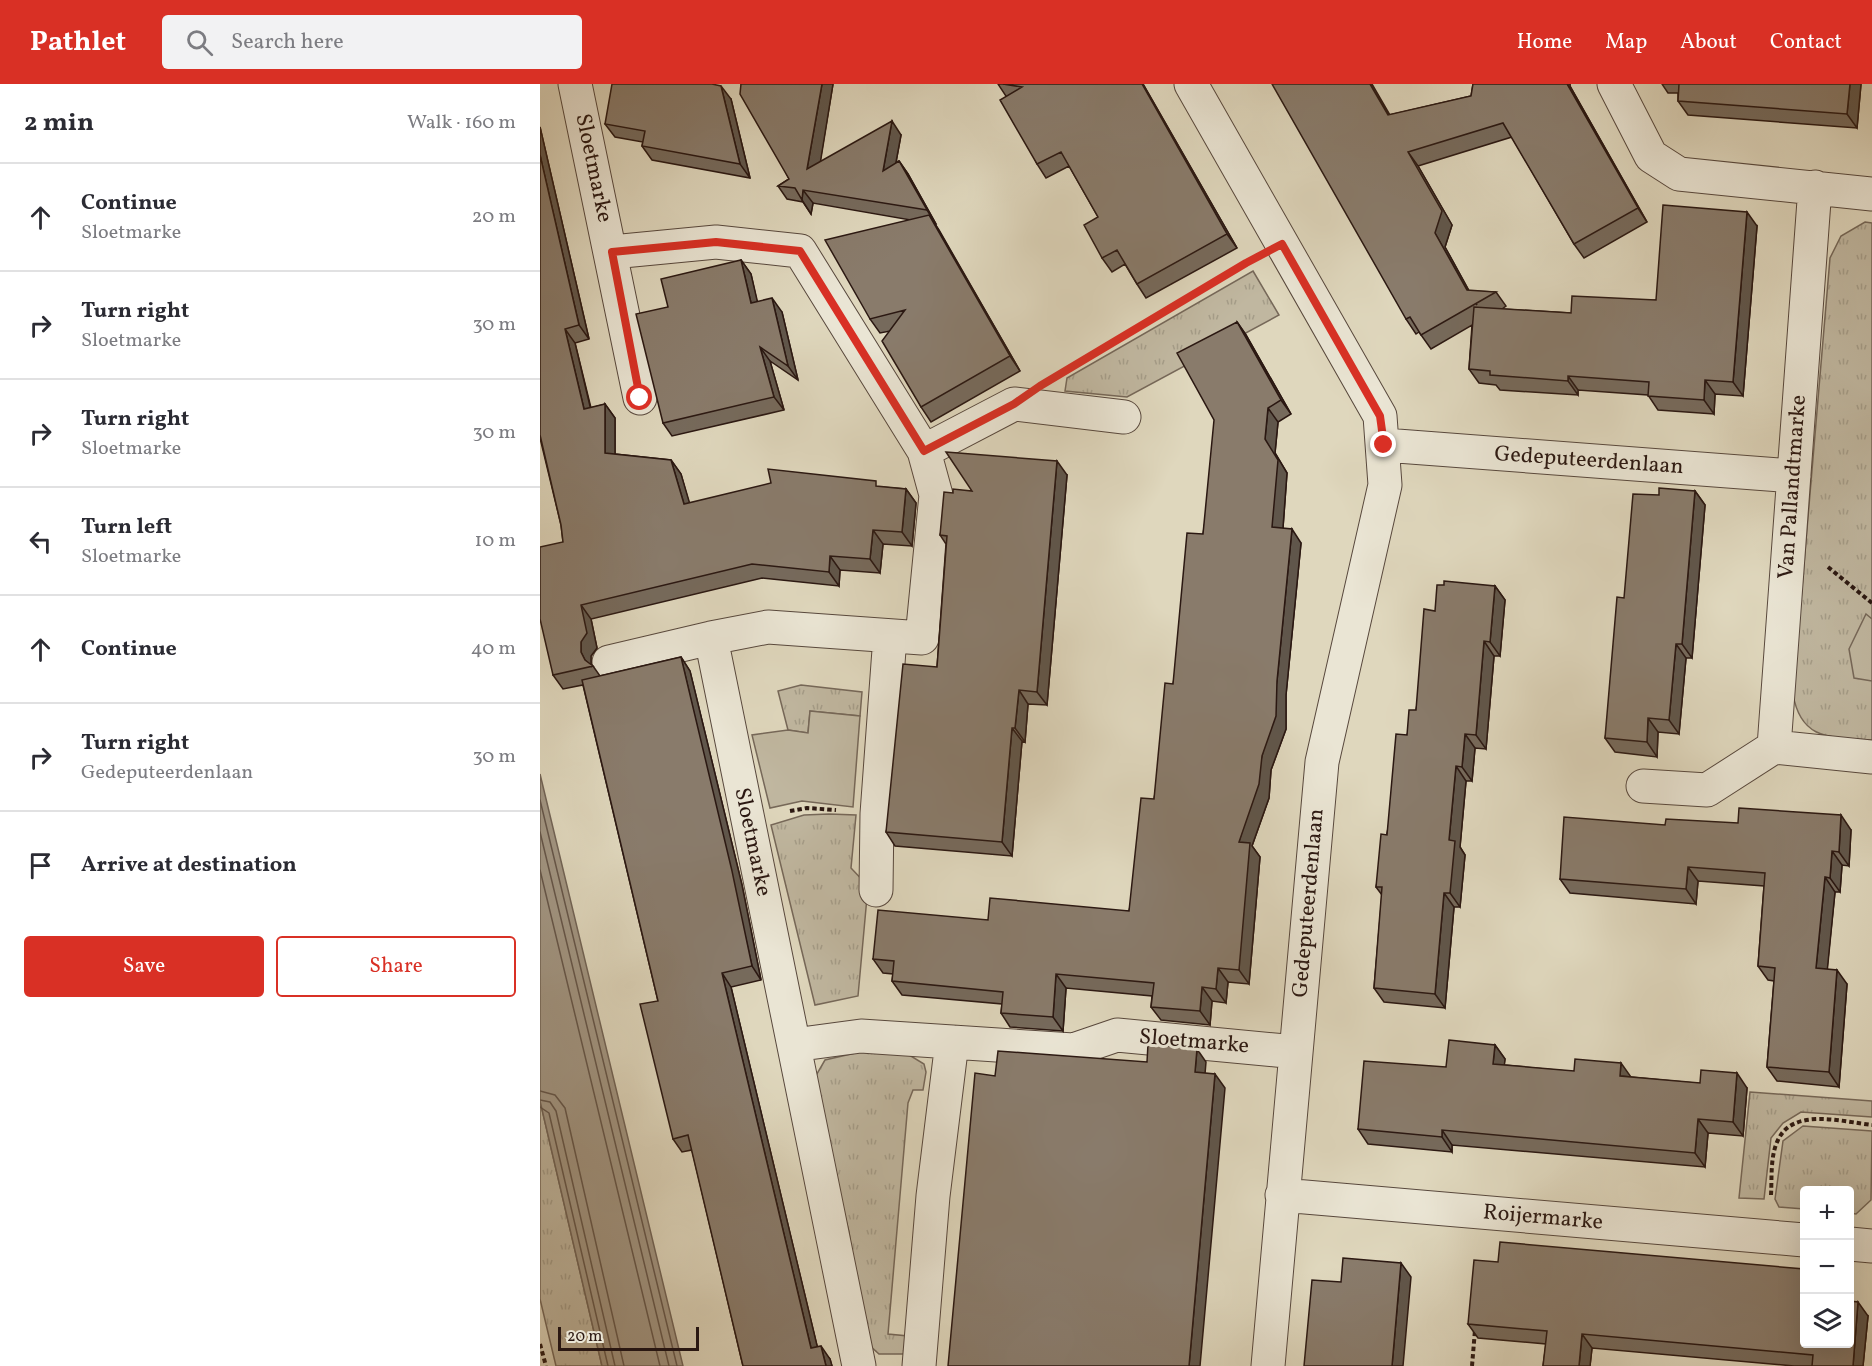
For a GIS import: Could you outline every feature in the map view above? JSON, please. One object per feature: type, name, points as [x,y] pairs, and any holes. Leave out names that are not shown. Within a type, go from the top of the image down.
[{"type":"street","name":"Sloetmarke","points":[[575,84],[612,252],[640,398]]},
{"type":"street","name":"Gedeputeerdenlaan","points":[[1191,84],[1380,416],[1384,445],[1385,485],[1322,762],[1268,1366]]},
{"type":"street","points":[[1614,84],[1651,156],[1679,174],[1872,194]]},
{"type":"street","name":"Van Pallandtmarke","points":[[1774,747],[1815,187]]},
{"type":"street","name":"Sloetmarke","points":[[609,662],[768,627],[922,638],[936,495],[924,451],[800,251],[716,242],[612,252]]},
{"type":"street","points":[[924,451],[1014,404],[1124,417]]},
{"type":"street","name":"Gedeputeerdenlaan","points":[[1384,445],[1794,476]]},
{"type":"street","points":[[876,890],[877,814],[890,636]]},
{"type":"street","name":"Sloetmarke","points":[[711,638],[859,1366]]},
{"type":"street","points":[[1644,786],[1707,790],[1774,747],[1872,757]]},
{"type":"street","name":"Sloetmarke","points":[[794,1046],[861,1036],[1073,1050],[1117,1035],[1296,1052]]},
{"type":"street","points":[[919,1366],[933,1197],[952,1042]]},
{"type":"street","name":"Roijermarke","points":[[1282,1196],[1800,1240]]},
{"type":"street","points":[[1854,1244],[1872,1246]]},
{"type":"path","points":[[1014,404],[1040,386],[1246,263],[1282,244]]},
{"type":"path","points":[[747,819],[807,808],[877,814]]},
{"type":"path","points":[[1768,1237],[1773,1160],[1778,1140],[1784,1131],[1798,1121],[1814,1120],[1872,1125]]},
{"type":"path","points":[[1472,1366],[1476,1319]]},
{"type":"path","points":[[540,1344],[546,1366]]},
{"type":"green space","points":[[1865,222],[1872,223],[1872,740],[1832,737],[1811,729],[1797,710],[1793,694],[1830,258],[1841,236]]},
{"type":"green space","points":[[1253,271],[1279,315],[1127,397],[1065,391],[1067,378]]},
{"type":"green space","points":[[1866,614],[1872,619],[1872,681],[1854,678],[1849,649]]},
{"type":"green space","points":[[801,685],[862,692],[860,716],[810,711],[808,733],[788,730],[778,691]]},
{"type":"green space","points":[[810,711],[860,716],[853,807],[802,801],[770,808],[752,735],[788,730],[808,733]]},
{"type":"green space","points":[[804,815],[856,815],[851,868],[868,886],[858,996],[815,1005],[771,825]]},
{"type":"green space","points":[[864,1051],[906,1053],[924,1064],[926,1072],[923,1090],[913,1090],[908,1103],[888,1334],[908,1336],[907,1348],[903,1354],[879,1354],[868,1344],[862,1329],[849,1232],[811,1084],[825,1060]]},
{"type":"green space","points":[[1750,1092],[1872,1101],[1872,1117],[1801,1112],[1783,1123],[1771,1138],[1764,1199],[1739,1198]]},
{"type":"green space","points":[[540,1101],[602,1366],[556,1366],[540,1299]]},
{"type":"green space","points":[[1803,1126],[1872,1131],[1871,1200],[1854,1214],[1854,1186],[1800,1186],[1800,1209],[1779,1207],[1775,1199],[1783,1141]]},
{"type":"water","points":[[540,774],[683,1366],[602,1366],[540,1101]]},
{"type":"building","points":[[612,84],[712,84],[721,86],[740,164],[642,146],[645,131],[605,124]]},
{"type":"building","points":[[741,84],[822,84],[807,169],[892,121],[883,171],[899,161],[927,210],[803,190],[802,200],[795,188],[778,186],[789,179],[740,94]]},
{"type":"building","points":[[1003,84],[1142,84],[1227,234],[1137,284],[1117,250],[1102,258],[1084,225],[1098,217],[1061,152],[1037,164],[1000,100],[1022,87]]},
{"type":"building","points":[[1272,84],[1370,84],[1388,115],[1471,96],[1473,84],[1567,84],[1638,208],[1574,244],[1503,123],[1408,152],[1442,211],[1435,233],[1467,290],[1496,292],[1421,335],[1410,317],[1406,319]]},
{"type":"building","points":[[1679,84],[1850,84],[1847,114],[1678,101]]},
{"type":"building","points":[[540,155],[579,325],[565,329],[584,409],[605,404],[605,453],[671,460],[684,504],[771,483],[768,469],[876,481],[876,486],[906,489],[902,532],[873,530],[870,559],[830,556],[829,572],[752,564],[581,605],[587,633],[581,642],[581,652],[585,660],[593,666],[553,675],[540,619],[540,547],[563,542],[540,435]]},
{"type":"building","points":[[1663,205],[1747,212],[1733,382],[1705,380],[1704,400],[1648,396],[1649,382],[1568,376],[1568,381],[1490,375],[1490,371],[1469,369],[1474,307],[1571,313],[1572,296],[1656,300]]},
{"type":"building","points":[[929,215],[1010,356],[921,407],[882,341],[905,310],[870,319],[825,240]]},
{"type":"building","points":[[741,260],[751,303],[772,298],[788,366],[760,347],[774,397],[663,423],[636,314],[668,307],[661,279]]},
{"type":"building","points":[[1237,322],[1281,400],[1268,408],[1265,439],[1278,460],[1272,527],[1292,529],[1277,681],[1276,716],[1262,756],[1259,784],[1239,842],[1250,843],[1239,970],[1218,968],[1216,989],[1202,987],[1200,1011],[1151,1007],[1154,983],[1056,974],[1053,1017],[1001,1013],[1003,992],[892,981],[894,961],[873,959],[878,910],[988,920],[990,898],[1129,911],[1141,798],[1154,799],[1165,683],[1173,684],[1187,533],[1203,534],[1214,420],[1177,353]]},
{"type":"building","points":[[946,452],[1057,461],[1037,692],[1019,690],[1015,728],[1012,728],[1002,842],[886,832],[903,664],[937,667],[947,536],[940,535],[944,492],[953,493],[953,489],[972,491]]},
{"type":"building","points":[[1659,488],[1695,491],[1682,644],[1676,644],[1669,720],[1648,718],[1647,742],[1605,738],[1617,597],[1624,598],[1633,494],[1659,495]]},
{"type":"building","points":[[1444,581],[1495,586],[1490,642],[1484,641],[1476,735],[1465,734],[1462,767],[1456,766],[1449,840],[1455,841],[1450,893],[1444,893],[1435,994],[1374,988],[1382,887],[1376,887],[1381,834],[1387,835],[1396,734],[1407,735],[1409,710],[1416,710],[1424,609],[1435,611],[1437,585],[1444,585]]},
{"type":"building","points":[[681,657],[752,966],[722,973],[811,1348],[821,1346],[826,1366],[743,1366],[688,1135],[673,1139],[640,1004],[658,1001],[582,680]]},
{"type":"building","points":[[1739,808],[1841,815],[1839,852],[1832,851],[1830,878],[1825,877],[1816,968],[1837,970],[1829,1072],[1767,1067],[1775,968],[1758,966],[1765,873],[1688,867],[1686,889],[1560,879],[1564,817],[1665,825],[1666,819],[1738,823]]},
{"type":"building","points":[[1449,1040],[1495,1045],[1493,1064],[1574,1071],[1575,1059],[1621,1063],[1620,1076],[1700,1083],[1701,1070],[1737,1073],[1733,1122],[1698,1119],[1695,1153],[1442,1130],[1442,1137],[1358,1129],[1364,1061],[1446,1067]]},
{"type":"building","points":[[1148,1044],[1197,1049],[1195,1072],[1215,1074],[1189,1366],[948,1366],[975,1073],[995,1076],[998,1051],[1147,1062]]},
{"type":"building","points":[[1500,1242],[1800,1269],[1800,1348],[1854,1348],[1854,1302],[1858,1302],[1853,1366],[1812,1366],[1813,1355],[1582,1334],[1579,1366],[1543,1366],[1547,1331],[1468,1324],[1474,1260],[1498,1262]]},
{"type":"building","points":[[1343,1258],[1401,1263],[1392,1366],[1304,1366],[1312,1280],[1341,1282]]},
{"type":"route","points":[[640,398],[612,252],[716,242],[800,251],[924,451],[1014,404],[1040,386],[1246,263],[1282,244],[1380,416],[1384,445]]}]
